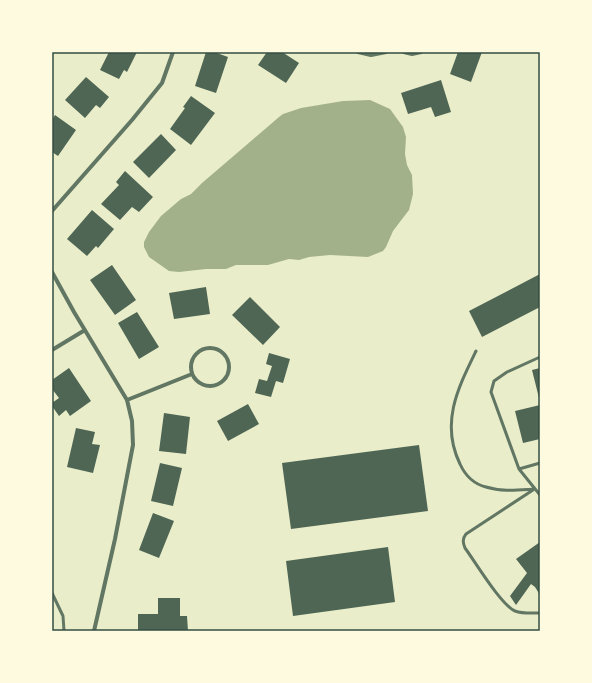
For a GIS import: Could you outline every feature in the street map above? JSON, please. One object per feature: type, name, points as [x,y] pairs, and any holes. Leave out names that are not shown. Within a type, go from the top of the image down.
[{"type":"street","points":[[52,211],[132,120],[162,83],[173,52]]},
{"type":"street","points":[[358,52],[371,55],[386,52]]},
{"type":"street","points":[[404,52],[412,54],[421,52]]},
{"type":"street","points":[[52,272],[127,400],[132,421],[133,445],[115,539],[94,631]]},
{"type":"street","points":[[52,350],[85,330]]},
{"type":"street","points":[[204,348],[211,348],[222,352],[229,363],[228,375],[219,384],[206,386],[200,384],[192,374],[192,361],[199,351],[204,348]]},
{"type":"street","points":[[127,400],[192,374]]},
{"type":"lane","points":[[476,351],[458,390],[453,407],[450,427],[454,451],[461,467],[470,479],[485,487],[503,491],[535,489]]},
{"type":"lane","points":[[540,357],[507,372],[494,381],[491,392],[519,468],[540,496]]},
{"type":"lane","points":[[519,468],[540,463]]},
{"type":"lane","points":[[535,489],[466,534],[463,537],[463,543],[465,548],[509,608],[521,613],[540,613]]},
{"type":"lane","points":[[52,593],[63,616],[64,631]]},
{"type":"shaded area","points":[[370,100],[390,109],[403,127],[406,137],[405,154],[407,165],[412,175],[413,194],[409,210],[393,231],[383,251],[368,257],[330,255],[309,257],[299,260],[289,259],[268,265],[236,265],[226,269],[206,269],[179,272],[169,271],[149,257],[144,247],[144,242],[149,232],[161,216],[181,199],[191,194],[283,114],[301,108],[343,101]]},
{"type":"building","points":[[109,52],[137,52],[127,72],[124,70],[119,79],[100,70]]},
{"type":"building","points":[[206,52],[214,52],[228,57],[216,93],[195,86]]},
{"type":"building","points":[[267,52],[282,52],[299,63],[286,83],[258,65]]},
{"type":"building","points":[[458,52],[482,52],[471,82],[450,74]]},
{"type":"building","points":[[86,77],[109,97],[100,108],[96,105],[85,118],[65,100]]},
{"type":"building","points":[[441,80],[451,112],[435,117],[431,107],[408,114],[401,93]]},
{"type":"building","points":[[191,96],[215,113],[191,145],[170,129],[185,108],[183,107]]},
{"type":"building","points":[[55,115],[76,130],[58,156],[52,152],[52,120]]},
{"type":"building","points":[[161,134],[176,150],[149,178],[133,162]]},
{"type":"building","points":[[125,171],[153,197],[139,212],[132,207],[120,220],[101,204],[119,185],[116,182]]},
{"type":"building","points":[[92,210],[114,229],[98,248],[96,246],[87,256],[67,239]]},
{"type":"building","points":[[112,265],[136,300],[115,315],[90,280]]},
{"type":"building","points":[[540,274],[540,307],[482,337],[469,311]]},
{"type":"building","points":[[206,287],[210,314],[174,319],[169,293]]},
{"type":"building","points":[[250,297],[280,327],[263,345],[232,315]]},
{"type":"building","points":[[137,312],[159,347],[139,359],[118,323]]},
{"type":"building","points":[[269,353],[290,359],[283,383],[276,381],[271,397],[255,393],[259,379],[267,381],[272,366],[266,364]]},
{"type":"building","points":[[69,368],[91,401],[70,416],[66,410],[59,416],[52,406],[52,403],[59,398],[52,389],[52,380]]},
{"type":"building","points":[[540,368],[540,398],[539,398],[532,370]]},
{"type":"building","points":[[248,404],[259,424],[228,441],[217,421]]},
{"type":"building","points":[[540,405],[540,439],[523,443],[515,411]]},
{"type":"building","points":[[164,413],[190,417],[186,454],[159,451]]},
{"type":"building","points":[[76,428],[95,432],[92,444],[100,445],[93,473],[67,467]]},
{"type":"building","points":[[419,445],[428,511],[291,529],[282,463]]},
{"type":"building","points":[[160,463],[182,468],[173,506],[151,501]]},
{"type":"building","points":[[153,513],[174,521],[159,558],[139,550]]},
{"type":"building","points":[[540,542],[540,595],[531,584],[516,605],[510,596],[527,573],[516,559]]},
{"type":"building","points":[[388,547],[395,602],[293,616],[286,561]]},
{"type":"building","points":[[158,598],[180,598],[180,616],[187,616],[188,631],[138,631],[138,614],[158,614]]}]
